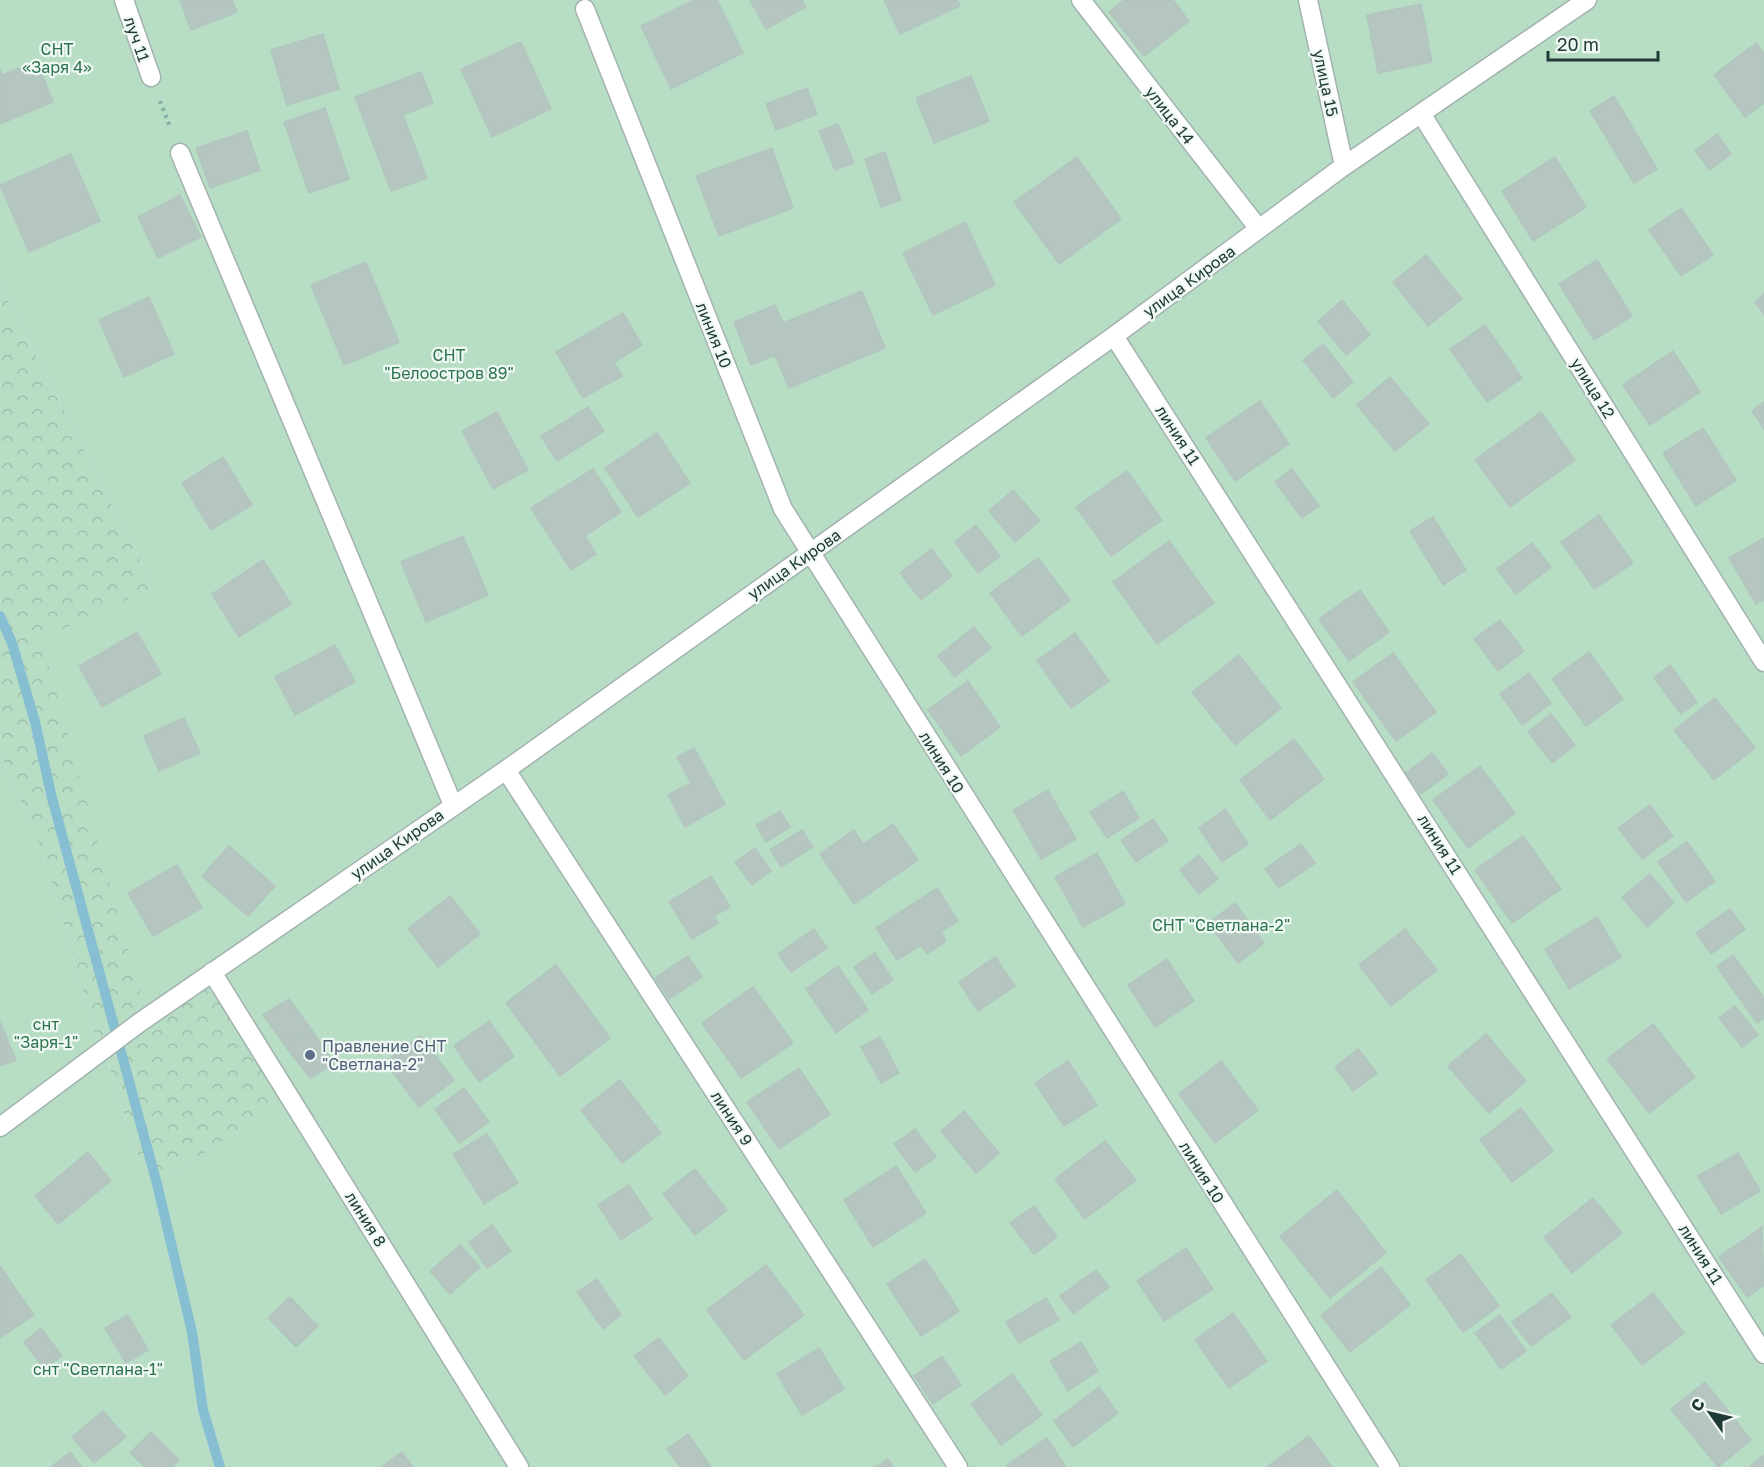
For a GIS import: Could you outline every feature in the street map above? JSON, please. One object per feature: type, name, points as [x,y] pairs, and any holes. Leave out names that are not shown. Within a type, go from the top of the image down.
[{"type":"street","name":"луч 11","points":[[124,0],[151,77]]},
{"type":"street","name":"улица 14","points":[[1081,0],[1259,229]]},
{"type":"street","name":"улица 15","points":[[1308,0],[1344,166]]},
{"type":"street","name":"улица Кирова","points":[[0,1127],[139,1023],[506,770],[1114,336],[1344,166],[1422,115],[1587,0]]},
{"type":"street","name":"линия 10","points":[[585,9],[783,509],[809,554],[1390,1467]]},
{"type":"street","name":"улица 12","points":[[1422,115],[1764,662]]},
{"type":"street","points":[[180,153],[453,805]]},
{"type":"street","name":"линия 11","points":[[1114,336],[1764,1354]]},
{"type":"street","name":"линия 9","points":[[506,770],[958,1467]]},
{"type":"street","name":"линия 8","points":[[212,972],[519,1467]]},
{"type":"path","points":[[151,77],[180,153]]},
{"type":"green space","name":"СНТ \"Светлана-2\"","points":[[0,0],[1764,0],[1764,1467],[0,1467],[0,754],[44,854],[100,1052],[109,1066],[135,1150],[157,1184],[289,1097],[208,972],[147,1017],[41,639],[154,587],[0,285]]},
{"type":"green space","points":[[0,285],[154,587],[208,972],[290,1097],[157,1184],[135,1150],[109,1066],[100,1052],[44,855],[0,754]]},
{"type":"building","points":[[180,0],[232,0],[237,12],[191,30]]},
{"type":"building","points":[[694,0],[717,0],[743,53],[671,89],[641,26]]},
{"type":"building","points":[[750,0],[802,0],[806,7],[766,29]]},
{"type":"building","points":[[884,0],[957,0],[960,6],[900,34]]},
{"type":"building","points":[[1124,0],[1173,0],[1189,21],[1144,56],[1109,12]]},
{"type":"building","points":[[1421,4],[1432,62],[1378,73],[1367,15]]},
{"type":"building","points":[[323,34],[339,89],[287,105],[271,50]]},
{"type":"building","points":[[521,42],[551,109],[492,137],[461,69]]},
{"type":"building","points":[[1756,43],[1764,53],[1764,103],[1745,117],[1714,75]]},
{"type":"building","points":[[37,61],[53,102],[0,124],[0,69],[2,75]]},
{"type":"building","points":[[421,72],[433,103],[403,115],[427,178],[391,191],[355,97]]},
{"type":"building","points":[[971,76],[989,121],[934,143],[916,98]]},
{"type":"building","points":[[807,88],[817,114],[776,130],[766,104]]},
{"type":"building","points":[[1614,96],[1657,169],[1634,183],[1590,111]]},
{"type":"building","points":[[325,108],[349,179],[309,193],[284,122]]},
{"type":"building","points":[[838,124],[854,163],[835,170],[819,131]]},
{"type":"building","points":[[247,131],[260,170],[210,188],[196,148]]},
{"type":"building","points":[[1717,134],[1731,154],[1710,170],[1695,151]]},
{"type":"building","points":[[772,148],[793,208],[719,236],[696,176]]},
{"type":"building","points":[[885,152],[901,200],[881,207],[865,159]]},
{"type":"building","points":[[71,154],[100,221],[29,252],[0,185]]},
{"type":"building","points":[[1077,157],[1121,219],[1059,264],[1014,202]]},
{"type":"building","points":[[1555,157],[1586,207],[1533,241],[1502,191]]},
{"type":"building","points":[[180,195],[201,237],[158,258],[138,217]]},
{"type":"building","points":[[1681,208],[1713,255],[1681,276],[1649,230]]},
{"type":"building","points":[[965,222],[995,285],[933,315],[903,253]]},
{"type":"building","points":[[1426,255],[1462,299],[1428,326],[1393,282]]},
{"type":"building","points":[[1597,260],[1632,316],[1594,340],[1559,284]]},
{"type":"building","points":[[366,262],[399,342],[344,365],[311,285]]},
{"type":"building","points":[[862,291],[885,348],[789,388],[775,355],[751,365],[734,322],[775,305],[783,323]]},
{"type":"building","points":[[1764,294],[1764,314],[1755,302]]},
{"type":"building","points":[[149,297],[174,354],[124,377],[99,320]]},
{"type":"building","points":[[1342,300],[1370,335],[1346,355],[1318,321]]},
{"type":"building","points":[[623,313],[642,345],[614,362],[622,376],[583,398],[556,352]]},
{"type":"building","points":[[1485,325],[1522,378],[1487,402],[1450,349]]},
{"type":"building","points":[[1323,344],[1353,382],[1333,398],[1303,360]]},
{"type":"building","points":[[1673,351],[1700,392],[1650,425],[1623,385]]},
{"type":"building","points":[[1390,377],[1429,424],[1395,451],[1357,405]]},
{"type":"building","points":[[1260,401],[1289,444],[1235,481],[1206,438]]},
{"type":"building","points":[[1764,402],[1764,429],[1752,411]]},
{"type":"building","points":[[588,407],[604,431],[557,461],[541,436]]},
{"type":"building","points":[[497,412],[528,470],[493,489],[462,431]]},
{"type":"building","points":[[1541,412],[1575,460],[1510,507],[1475,460]]},
{"type":"building","points":[[1703,428],[1736,480],[1696,506],[1663,453]]},
{"type":"building","points":[[657,433],[690,483],[638,517],[605,468]]},
{"type":"building","points":[[223,457],[252,505],[211,530],[182,483]]},
{"type":"building","points":[[593,469],[621,512],[585,536],[596,554],[571,570],[531,508]]},
{"type":"building","points":[[1292,469],[1319,506],[1302,518],[1275,482]]},
{"type":"building","points":[[1127,471],[1162,520],[1111,556],[1076,507]]},
{"type":"building","points":[[1013,490],[1040,521],[1015,542],[989,511]]},
{"type":"building","points":[[1599,515],[1633,563],[1594,589],[1561,542]]},
{"type":"building","points":[[1433,517],[1466,570],[1443,585],[1410,531]]},
{"type":"building","points":[[976,525],[1000,556],[978,573],[955,542]]},
{"type":"building","points":[[463,536],[488,595],[426,622],[401,562]]},
{"type":"building","points":[[1764,538],[1764,600],[1756,604],[1729,558]]},
{"type":"building","points":[[1169,541],[1214,603],[1157,644],[1113,582]]},
{"type":"building","points":[[1532,543],[1551,567],[1516,594],[1497,569]]},
{"type":"building","points":[[931,549],[952,576],[921,600],[900,573]]},
{"type":"building","points":[[1038,558],[1070,600],[1022,636],[990,593]]},
{"type":"building","points":[[263,560],[291,604],[239,637],[212,594]]},
{"type":"building","points":[[1360,590],[1389,632],[1349,661],[1319,619]]},
{"type":"building","points":[[1500,620],[1524,651],[1498,671],[1474,639]]},
{"type":"building","points":[[974,627],[991,648],[955,677],[938,656]]},
{"type":"building","points":[[137,632],[161,674],[102,707],[79,666]]},
{"type":"building","points":[[1075,633],[1109,681],[1071,708],[1037,661]]},
{"type":"building","points":[[335,645],[355,682],[295,715],[275,677]]},
{"type":"building","points":[[1589,652],[1623,699],[1586,726],[1552,679]]},
{"type":"building","points":[[1393,653],[1436,712],[1396,741],[1353,682]]},
{"type":"building","points":[[1239,655],[1281,708],[1235,745],[1192,692]]},
{"type":"building","points":[[1670,665],[1697,702],[1681,714],[1654,678]]},
{"type":"building","points":[[1529,673],[1551,703],[1522,725],[1500,694]]},
{"type":"building","points":[[968,681],[1000,727],[961,756],[928,710]]},
{"type":"building","points":[[1715,698],[1755,748],[1714,780],[1674,730]]},
{"type":"building","points":[[1551,714],[1575,745],[1552,763],[1528,732]]},
{"type":"building","points":[[184,718],[200,753],[159,771],[144,736]]},
{"type":"building","points":[[1294,739],[1324,779],[1270,820],[1240,780]]},
{"type":"building","points":[[694,748],[725,804],[685,827],[668,795],[691,783],[677,757]]},
{"type":"building","points":[[1432,753],[1448,774],[1421,794],[1406,773]]},
{"type":"building","points":[[1480,766],[1515,813],[1468,848],[1433,800]]},
{"type":"building","points":[[1048,790],[1076,839],[1041,859],[1013,810]]},
{"type":"building","points":[[1123,791],[1139,818],[1107,838],[1090,812]]},
{"type":"building","points":[[1650,805],[1673,836],[1642,859],[1618,828]]},
{"type":"building","points":[[1225,809],[1248,844],[1222,862],[1199,828]]},
{"type":"building","points":[[780,811],[790,827],[766,842],[756,825]]},
{"type":"building","points":[[1153,819],[1168,841],[1136,862],[1121,840]]},
{"type":"building","points":[[893,824],[918,860],[854,904],[820,854],[854,830],[863,844]]},
{"type":"building","points":[[802,830],[813,847],[781,867],[770,850]]},
{"type":"building","points":[[1523,836],[1561,889],[1512,923],[1475,870]]},
{"type":"building","points":[[1687,842],[1715,881],[1686,902],[1658,862]]},
{"type":"building","points":[[1301,844],[1315,863],[1279,888],[1265,869]]},
{"type":"building","points":[[229,846],[275,886],[248,916],[202,876]]},
{"type":"building","points":[[755,848],[771,871],[752,885],[735,862]]},
{"type":"building","points":[[1097,853],[1125,904],[1083,927],[1055,877]]},
{"type":"building","points":[[1199,855],[1218,879],[1199,894],[1180,870]]},
{"type":"building","points":[[177,865],[202,908],[153,936],[128,893]]},
{"type":"building","points":[[1650,874],[1674,903],[1647,927],[1622,897]]},
{"type":"building","points":[[711,876],[730,907],[714,916],[718,923],[692,939],[669,902]]},
{"type":"building","points":[[937,888],[958,921],[941,932],[946,941],[927,954],[921,945],[897,960],[876,928]]},
{"type":"building","points":[[450,896],[480,934],[438,967],[408,929]]},
{"type":"building","points":[[1235,903],[1264,943],[1238,963],[1208,923]]},
{"type":"building","points":[[1730,909],[1745,929],[1711,954],[1696,933]]},
{"type":"building","points":[[1597,917],[1621,957],[1569,989],[1545,949]]},
{"type":"building","points":[[814,929],[827,948],[791,972],[778,954]]},
{"type":"building","points":[[1405,929],[1437,970],[1391,1006],[1359,965]]},
{"type":"building","points":[[875,953],[893,980],[872,994],[854,967]]},
{"type":"building","points":[[1733,955],[1764,998],[1764,1018],[1757,1023],[1717,967]]},
{"type":"building","points":[[688,956],[702,977],[669,999],[655,978]]},
{"type":"building","points":[[995,957],[1015,986],[978,1011],[959,982]]},
{"type":"building","points":[[1167,959],[1194,1001],[1155,1027],[1128,985]]},
{"type":"building","points":[[556,965],[610,1038],[560,1076],[506,1003]]},
{"type":"building","points":[[838,966],[868,1010],[836,1033],[806,989]]},
{"type":"building","points":[[753,987],[793,1043],[741,1078],[702,1023]]},
{"type":"building","points":[[289,999],[311,1029],[285,1046],[263,1015]]},
{"type":"building","points":[[1735,1006],[1758,1035],[1742,1047],[1719,1018]]},
{"type":"building","points":[[489,1021],[514,1056],[479,1082],[454,1046]]},
{"type":"building","points":[[0,1022],[16,1060],[0,1066]]},
{"type":"building","points":[[1653,1024],[1695,1077],[1649,1113],[1607,1059]]},
{"type":"building","name":"Правление СНТ \"Светлана-2\"","points":[[311,1029],[334,1064],[310,1078],[285,1046]]},
{"type":"building","points":[[1486,1034],[1526,1081],[1489,1113],[1448,1066]]},
{"type":"building","points":[[420,1036],[454,1080],[419,1107],[385,1062]]},
{"type":"building","points":[[880,1037],[899,1073],[881,1083],[861,1047]]},
{"type":"building","points":[[1358,1049],[1377,1073],[1353,1091],[1335,1067]]},
{"type":"building","points":[[1068,1061],[1097,1105],[1064,1126],[1035,1083]]},
{"type":"building","points":[[1221,1061],[1258,1110],[1215,1143],[1179,1094]]},
{"type":"building","points":[[799,1068],[830,1114],[779,1149],[747,1102]]},
{"type":"building","points":[[620,1080],[661,1133],[622,1163],[581,1110]]},
{"type":"building","points":[[464,1088],[489,1122],[459,1143],[435,1109]]},
{"type":"building","points":[[1521,1108],[1553,1151],[1512,1182],[1480,1140]]},
{"type":"building","points":[[964,1111],[999,1153],[976,1173],[941,1131]]},
{"type":"building","points":[[915,1129],[936,1157],[915,1172],[894,1144]]},
{"type":"building","points":[[487,1134],[518,1183],[484,1204],[453,1154]]},
{"type":"building","points":[[1105,1141],[1136,1180],[1085,1219],[1055,1179]]},
{"type":"building","points":[[88,1152],[111,1181],[58,1224],[35,1196]]},
{"type":"building","points":[[1738,1153],[1760,1191],[1721,1214],[1698,1176]]},
{"type":"building","points":[[896,1166],[926,1213],[873,1247],[844,1200]]},
{"type":"building","points":[[695,1169],[727,1210],[695,1235],[663,1194]]},
{"type":"building","points":[[629,1185],[652,1219],[621,1240],[598,1205]]},
{"type":"building","points":[[1337,1190],[1386,1253],[1330,1298],[1280,1236]]},
{"type":"building","points":[[1593,1198],[1622,1233],[1572,1273],[1544,1237]]},
{"type":"building","points":[[1034,1206],[1057,1237],[1034,1254],[1010,1223]]},
{"type":"building","points":[[492,1225],[511,1251],[487,1268],[469,1242]]},
{"type":"building","points":[[1762,1227],[1764,1285],[1747,1297],[1719,1257]]},
{"type":"building","points":[[460,1245],[480,1267],[450,1294],[430,1271]]},
{"type":"building","points":[[1186,1248],[1213,1289],[1164,1321],[1137,1281]]},
{"type":"building","points":[[1461,1254],[1499,1306],[1463,1332],[1426,1280]]},
{"type":"building","points":[[925,1259],[959,1311],[921,1336],[887,1284]]},
{"type":"building","points":[[766,1265],[804,1315],[744,1360],[707,1310]]},
{"type":"building","points":[[0,1266],[34,1315],[0,1338]]},
{"type":"building","points":[[1381,1267],[1410,1305],[1350,1352],[1321,1315]]},
{"type":"building","points":[[1096,1270],[1109,1287],[1073,1314],[1060,1296]]},
{"type":"building","points":[[597,1279],[621,1315],[603,1329],[577,1292]]},
{"type":"building","points":[[1552,1293],[1571,1317],[1531,1346],[1512,1322]]},
{"type":"building","points":[[1653,1293],[1684,1333],[1642,1365],[1611,1325]]},
{"type":"building","points":[[290,1297],[318,1326],[296,1347],[268,1318]]},
{"type":"building","points":[[1046,1298],[1059,1320],[1019,1343],[1006,1322]]},
{"type":"building","points":[[1233,1313],[1267,1361],[1229,1388],[1195,1340]]},
{"type":"building","points":[[128,1315],[148,1350],[126,1363],[105,1328]]},
{"type":"building","points":[[1500,1315],[1526,1351],[1501,1369],[1475,1333]]},
{"type":"building","points":[[41,1328],[62,1356],[44,1369],[24,1342]]},
{"type":"building","points":[[659,1338],[688,1376],[665,1395],[634,1356]]},
{"type":"building","points":[[1081,1342],[1098,1371],[1068,1391],[1050,1361]]},
{"type":"building","points":[[819,1348],[844,1389],[802,1415],[777,1374]]},
{"type":"building","points":[[942,1356],[961,1385],[933,1404],[914,1376]]},
{"type":"building","points":[[1012,1374],[1042,1415],[1001,1445],[971,1404]]},
{"type":"building","points":[[1705,1382],[1751,1440],[1718,1467],[1671,1409]]},
{"type":"building","points":[[1099,1387],[1118,1413],[1073,1447],[1054,1421]]},
{"type":"building","points":[[103,1411],[126,1437],[94,1463],[72,1437]]},
{"type":"building","points":[[151,1432],[179,1460],[172,1467],[145,1467],[130,1453]]},
{"type":"building","points":[[688,1434],[711,1467],[680,1467],[667,1449]]},
{"type":"building","points":[[1309,1436],[1332,1467],[1267,1467]]},
{"type":"building","points":[[1047,1438],[1066,1467],[1008,1467],[1007,1465]]},
{"type":"building","points":[[70,1452],[82,1467],[51,1467]]},
{"type":"building","points":[[402,1452],[413,1467],[381,1467]]},
{"type":"building","points":[[1764,1455],[1764,1467],[1749,1467]]},
{"type":"building","points":[[888,1459],[893,1467],[876,1467]]},
{"type":"waterway","points":[[0,616],[12,643],[35,722],[52,798],[157,1184],[192,1332],[203,1410],[220,1467]]},
{"type":"place","name":"Правление СНТ \"Светлана-2\"","points":[[310,1055]]},
{"type":"park label","name":"СНТ «Заря 4»","points":[[57,58]]},
{"type":"park label","name":"СНТ \"Белоостров 89\"","points":[[449,364]]},
{"type":"park label","name":"снт \"Заря-1\"","points":[[46,1033]]},
{"type":"park label","name":"снт \"Светлана-1\"","points":[[98,1369]]}]
